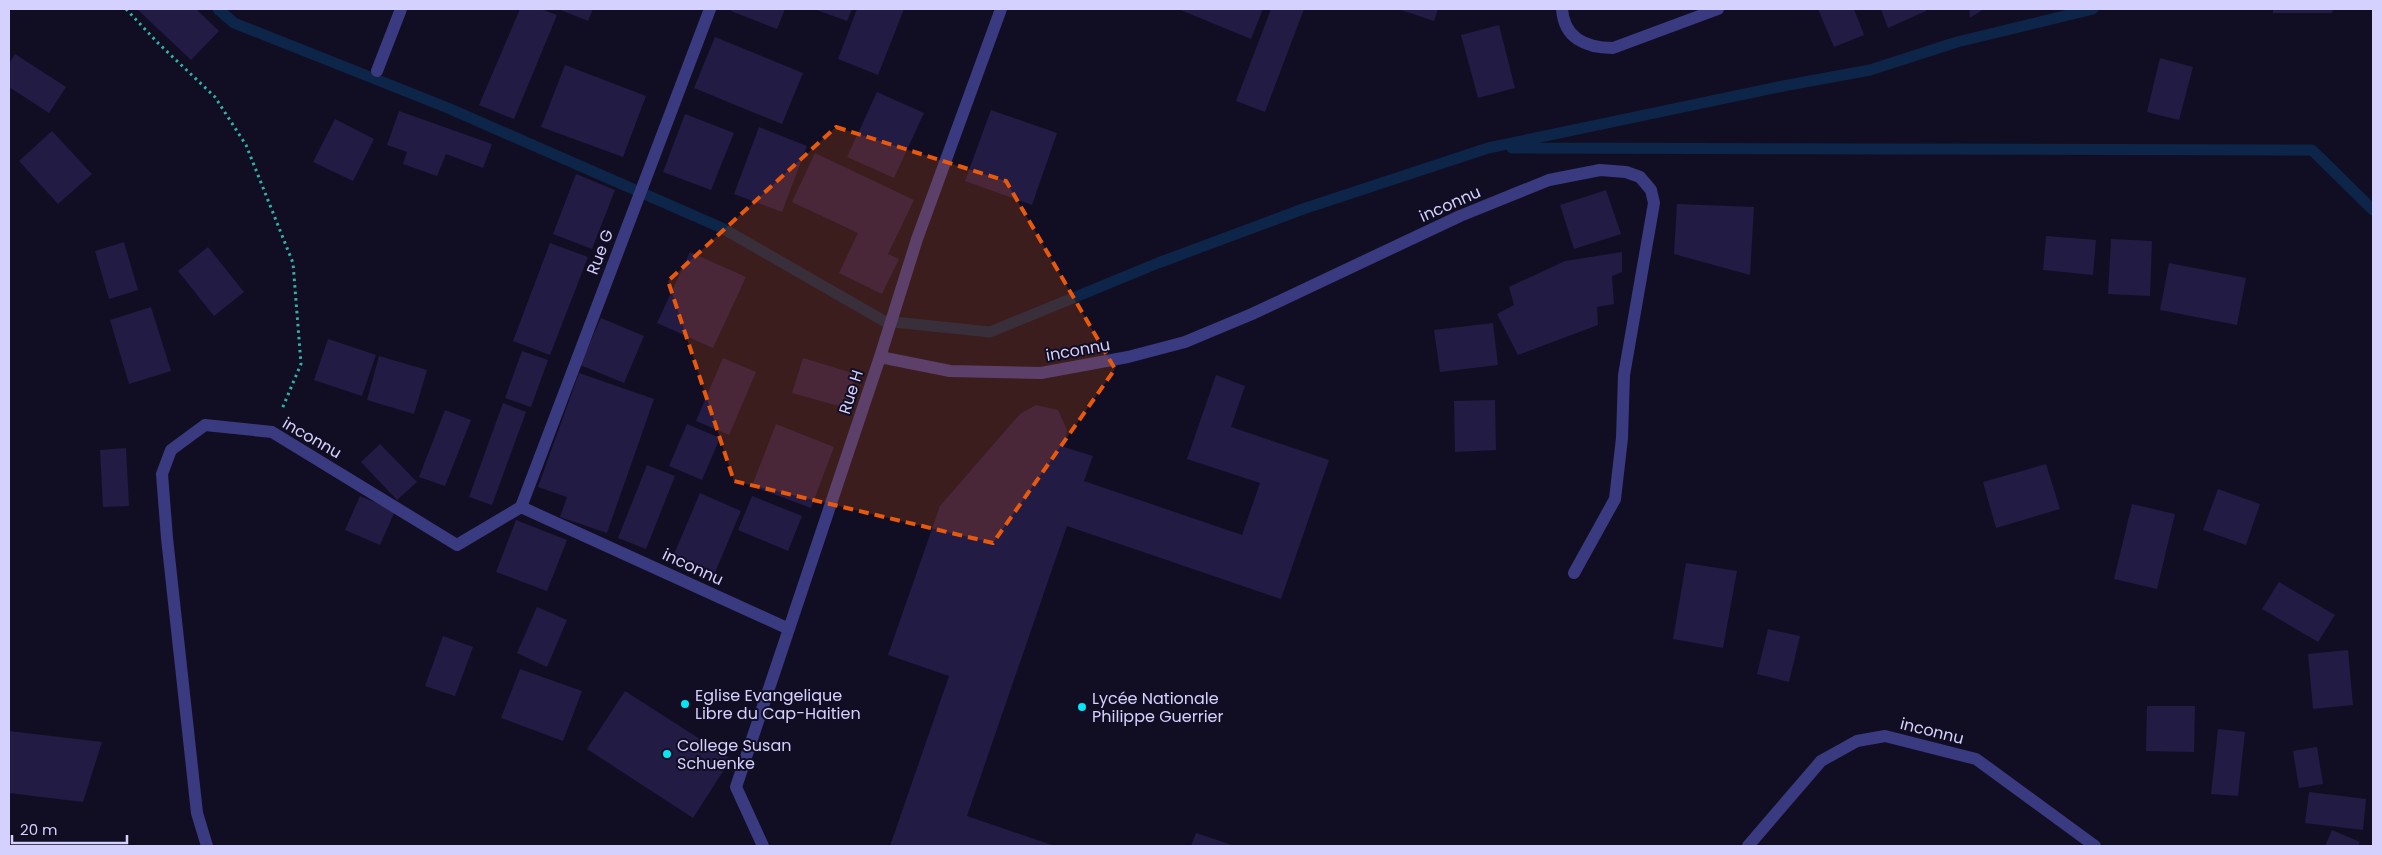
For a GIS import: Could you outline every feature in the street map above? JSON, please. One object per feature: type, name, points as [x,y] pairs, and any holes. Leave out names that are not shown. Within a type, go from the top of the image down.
[{"type":"street","points":[[377,71],[401,9]]},
{"type":"street","name":"Rue G","points":[[521,507],[710,9]]},
{"type":"street","name":"Rue H","points":[[763,846],[736,786],[880,357],[917,239],[1001,9]]},
{"type":"street","points":[[1562,9],[1563,23],[1572,37],[1601,48],[1613,48],[1718,9]]},
{"type":"street","name":"inconnu","points":[[880,357],[950,371],[1041,373],[1128,357],[1185,342],[1252,314],[1460,216],[1549,180],[1600,170],[1626,172],[1640,177],[1651,190],[1654,203],[1624,376],[1622,438],[1615,499],[1574,573]]},
{"type":"street","name":"inconnu","points":[[207,846],[197,812],[167,538],[162,474],[171,450],[205,425],[272,432],[457,545],[521,507],[789,629]]},
{"type":"street","name":"inconnu","points":[[1748,846],[1820,761],[1857,741],[1885,736],[1976,759],[2095,846]]},
{"type":"path","points":[[126,9],[158,43],[215,97],[246,145],[293,263],[300,364],[272,432]]},
{"type":"highlighted area","points":[[836,127],[1006,181],[1115,369],[993,543],[734,481],[668,281]]},
{"type":"building","points":[[137,9],[196,9],[219,31],[191,60]]},
{"type":"building","points":[[520,9],[541,9],[557,15],[514,119],[479,105]]},
{"type":"building","points":[[558,9],[593,9],[588,21]]},
{"type":"building","points":[[732,9],[785,9],[777,29],[731,11]]},
{"type":"building","points":[[814,9],[852,9],[847,21]]},
{"type":"building","points":[[857,9],[904,9],[878,75],[838,59]]},
{"type":"building","points":[[1178,9],[1263,9],[1251,39]]},
{"type":"building","points":[[1271,9],[1304,9],[1265,112],[1236,101]]},
{"type":"building","points":[[1398,9],[1438,9],[1434,21]]},
{"type":"building","points":[[1818,9],[1854,9],[1864,35],[1834,47]]},
{"type":"building","points":[[1881,9],[1926,9],[1926,11],[1888,28]]},
{"type":"building","points":[[1969,9],[1984,9],[1970,18]]},
{"type":"building","points":[[2273,9],[2333,9],[2332,13],[2273,13]]},
{"type":"building","points":[[1499,25],[1515,88],[1478,98],[1461,35]]},
{"type":"building","points":[[715,37],[803,73],[782,124],[694,88]]},
{"type":"building","points":[[15,54],[66,87],[49,113],[9,87],[9,64]]},
{"type":"building","points":[[2160,58],[2193,67],[2179,120],[2147,112]]},
{"type":"building","points":[[565,65],[646,96],[623,157],[541,127]]},
{"type":"building","points":[[877,92],[924,113],[894,178],[847,157]]},
{"type":"building","points":[[991,110],[1057,133],[1032,205],[965,181]]},
{"type":"building","points":[[399,111],[492,144],[483,168],[446,154],[437,176],[403,164],[407,152],[387,145]]},
{"type":"building","points":[[685,114],[734,133],[711,190],[663,172]]},
{"type":"building","points":[[335,119],[374,139],[353,181],[313,162]]},
{"type":"building","points":[[759,127],[807,146],[782,212],[734,194]]},
{"type":"building","points":[[52,131],[92,174],[58,204],[19,161]]},
{"type":"building","points":[[815,153],[914,200],[888,254],[899,259],[882,294],[839,273],[858,233],[792,202]]},
{"type":"building","points":[[576,174],[615,190],[592,249],[553,234]]},
{"type":"building","points":[[1606,190],[1621,234],[1574,249],[1560,205]]},
{"type":"building","points":[[1677,204],[1754,207],[1750,275],[1674,254]]},
{"type":"building","points":[[2046,236],[2096,240],[2093,275],[2043,270]]},
{"type":"building","points":[[2111,239],[2152,241],[2150,296],[2108,294]]},
{"type":"building","points":[[124,242],[138,290],[109,299],[95,251]]},
{"type":"building","points":[[550,243],[588,257],[550,355],[513,341]]},
{"type":"building","points":[[208,247],[244,292],[214,316],[178,271]]},
{"type":"building","points":[[690,252],[746,277],[713,348],[657,323]]},
{"type":"building","points":[[1622,252],[1622,272],[1612,276],[1614,304],[1597,307],[1598,325],[1518,355],[1497,314],[1514,305],[1509,287],[1565,261]]},
{"type":"building","points":[[2169,263],[2246,278],[2237,325],[2160,310]]},
{"type":"building","points":[[151,307],[171,371],[129,384],[110,320]]},
{"type":"building","points":[[601,318],[644,336],[624,383],[580,365]]},
{"type":"building","points":[[1493,323],[1498,365],[1440,372],[1434,330]]},
{"type":"building","points":[[328,339],[376,355],[362,396],[314,380]]},
{"type":"building","points":[[522,351],[548,360],[531,407],[505,398]]},
{"type":"building","points":[[379,356],[427,370],[414,414],[367,400]]},
{"type":"building","points":[[723,358],[756,372],[729,435],[696,421]]},
{"type":"building","points":[[803,358],[856,374],[846,408],[792,393]]},
{"type":"building","points":[[579,373],[654,399],[607,533],[560,517],[567,497],[538,487]]},
{"type":"building","points":[[1216,375],[1245,386],[1231,427],[1329,460],[1281,599],[1067,526],[967,816],[1055,846],[890,846],[949,676],[888,655],[940,506],[1020,414],[1036,405],[1058,410],[1067,430],[1064,447],[1093,456],[1084,481],[1242,535],[1260,483],[1187,459]]},
{"type":"building","points":[[1495,400],[1496,450],[1455,452],[1454,401]]},
{"type":"building","points":[[503,403],[526,412],[492,505],[469,497]]},
{"type":"building","points":[[445,410],[471,420],[445,486],[419,477]]},
{"type":"building","points":[[687,424],[720,438],[702,480],[669,466]]},
{"type":"building","points":[[776,424],[834,447],[811,508],[752,486]]},
{"type":"building","points":[[380,444],[417,482],[397,500],[361,462]]},
{"type":"building","points":[[126,448],[129,506],[103,507],[100,450]]},
{"type":"building","points":[[2046,464],[2060,509],[1996,528],[1983,482]]},
{"type":"building","points":[[647,465],[675,476],[646,549],[618,538]]},
{"type":"building","points":[[2218,489],[2260,504],[2246,545],[2203,530]]},
{"type":"building","points":[[700,493],[741,511],[713,577],[672,559]]},
{"type":"building","points":[[360,496],[395,511],[380,545],[345,530]]},
{"type":"building","points":[[752,496],[802,516],[788,551],[738,530]]},
{"type":"building","points":[[2132,504],[2175,514],[2157,589],[2114,579]]},
{"type":"building","points":[[516,520],[567,540],[547,591],[496,572]]},
{"type":"building","points":[[1686,563],[1737,571],[1723,648],[1673,639]]},
{"type":"building","points":[[2279,582],[2335,615],[2318,642],[2262,609]]},
{"type":"building","points":[[537,607],[567,620],[547,667],[517,653]]},
{"type":"building","points":[[1768,629],[1800,636],[1789,682],[1757,674]]},
{"type":"building","points":[[443,636],[473,647],[455,696],[425,686]]},
{"type":"building","points":[[2348,650],[2353,705],[2313,709],[2308,654]]},
{"type":"building","points":[[520,669],[582,691],[563,741],[501,718]]},
{"type":"building","points":[[625,691],[731,759],[693,818],[587,749]]},
{"type":"building","points":[[2147,706],[2195,706],[2194,752],[2146,751]]},
{"type":"building","points":[[2218,729],[2245,732],[2238,796],[2211,794]]},
{"type":"building","points":[[9,731],[102,742],[83,802],[9,793]]},
{"type":"building","points":[[2317,747],[2323,784],[2299,788],[2293,751]]},
{"type":"building","points":[[2309,792],[2366,799],[2363,830],[2305,823]]},
{"type":"building","points":[[2332,830],[2360,842],[2358,846],[2325,846]]},
{"type":"building","points":[[1196,833],[1235,846],[1191,846]]},
{"type":"waterway","points":[[218,9],[234,23],[448,108],[722,228],[884,321],[990,332],[1158,263],[1303,209],[1488,148],[1783,86],[1870,70],[1957,42],[2093,9]]},
{"type":"waterway","points":[[1512,148],[2312,150],[2373,210]]},
{"type":"place","name":"Eglise Evangelique Libre du Cap-Haitien","points":[[685,704]]},
{"type":"place","name":"Lycée Nationale Philippe Guerrier","points":[[1082,707]]},
{"type":"place","name":"College Susan Schuenke","points":[[667,754]]}]
